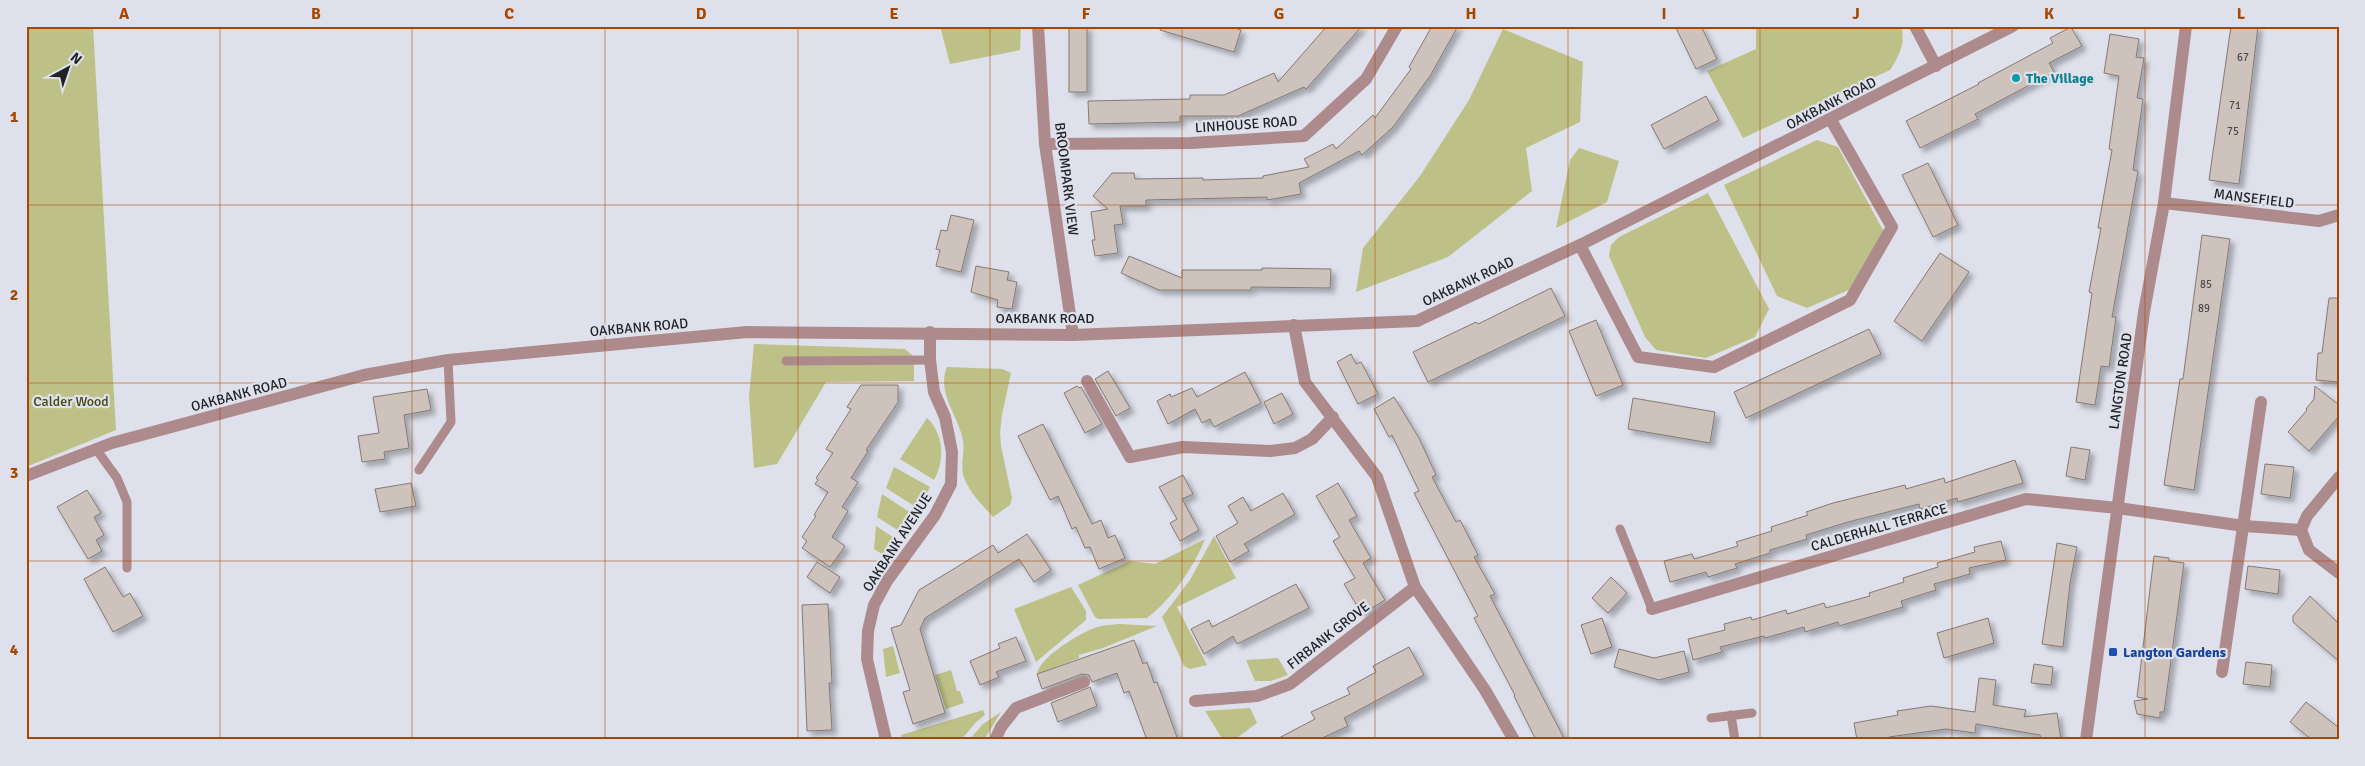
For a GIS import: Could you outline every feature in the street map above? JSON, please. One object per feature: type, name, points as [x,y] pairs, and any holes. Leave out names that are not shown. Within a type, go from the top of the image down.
[{"type":"street","name":"BROOMPARK VIEW","points":[[1038,26],[1045,144],[1073,335]]},
{"type":"street","name":"LINHOUSE ROAD","points":[[1045,144],[1191,143],[1304,136],[1366,80],[1397,26]]},
{"type":"street","points":[[1916,26],[1936,66]]},
{"type":"street","name":"OAKBANK ROAD","points":[[26,476],[96,449],[364,375],[448,360],[746,332],[930,332],[1073,335],[1417,321],[1580,245],[1831,120],[2013,26]]},
{"type":"street","name":"LANGTON ROAD","points":[[2086,740],[2144,312],[2164,203],[2186,26]]},
{"type":"street","points":[[1580,245],[1638,357],[1714,367],[1850,300],[1892,227],[1831,120]]},
{"type":"street","name":"MANSEFIELD","points":[[2164,203],[2319,220],[2339,215]]},
{"type":"street","points":[[1294,325],[1305,382],[1377,477],[1415,587],[1485,690],[1514,740]]},
{"type":"street","name":"OAKBANK AVENUE","points":[[886,740],[867,659],[868,631],[874,605],[887,581],[935,515],[952,484],[952,452],[945,417],[934,392],[930,360],[930,332]]},
{"type":"street","points":[[1087,381],[1130,456],[1183,446],[1270,451],[1295,448],[1312,439],[1333,417]]},
{"type":"street","points":[[2222,672],[2261,402]]},
{"type":"street","points":[[2339,477],[2307,516],[2301,530],[2309,550],[2339,573]]},
{"type":"street","name":"CALDERHALL TERRACE","points":[[1652,609],[2026,499],[2118,508],[2244,526],[2301,530]]},
{"type":"street","name":"FIRBANK GROVE","points":[[1195,701],[1257,696],[1290,684],[1415,587]]},
{"type":"street","points":[[995,740],[1001,728],[1016,708],[1084,682]]},
{"type":"lane","points":[[419,470],[451,422],[448,360]]},
{"type":"lane","points":[[786,361],[930,360]]},
{"type":"lane","points":[[96,449],[117,478],[127,502],[127,568]]},
{"type":"lane","points":[[1620,529],[1652,609]]},
{"type":"lane","points":[[1711,718],[1752,713]]},
{"type":"lane","points":[[1731,716],[1735,740]]},
{"type":"green space","name":"Calder Wood","points":[[26,26],[93,26],[116,430],[26,467]]},
{"type":"green space","points":[[940,26],[1021,26],[1020,50],[950,64]]},
{"type":"green space","points":[[1756,26],[1901,26],[1903,38],[1899,54],[1890,70],[1743,138],[1707,71],[1756,49]]},
{"type":"green space","points":[[1503,29],[1583,62],[1580,122],[1526,148],[1532,191],[1448,257],[1356,292],[1363,248],[1420,176],[1469,100]]},
{"type":"green space","points":[[1817,140],[1838,147],[1884,232],[1851,289],[1807,308],[1777,296],[1724,185]]},
{"type":"green space","points":[[1579,148],[1619,161],[1607,202],[1556,228],[1570,160]]},
{"type":"green space","points":[[1708,193],[1769,309],[1755,337],[1706,358],[1656,350],[1645,337],[1609,256],[1611,245],[1619,237]]},
{"type":"green space","points":[[754,344],[905,349],[914,357],[914,381],[826,382],[777,464],[754,468],[749,396]]},
{"type":"green space","points":[[947,367],[1002,369],[1011,373],[1000,433],[1012,498],[1010,505],[993,517],[974,495],[963,475],[963,441],[944,386]]},
{"type":"green space","points":[[927,418],[933,424],[940,439],[940,464],[934,480],[900,459]]},
{"type":"green space","points":[[894,467],[930,487],[919,509],[886,488]]},
{"type":"green space","points":[[882,494],[914,515],[902,533],[877,517]]},
{"type":"green space","points":[[876,526],[896,539],[885,556],[874,549]]},
{"type":"green space","points":[[1214,536],[1236,578],[1177,607],[1207,665],[1190,669],[1184,666],[1162,617],[1190,580]]},
{"type":"green space","points":[[1205,539],[1195,561],[1181,582],[1165,602],[1147,618],[1098,619],[1095,617],[1078,585],[1130,561],[1155,564]]},
{"type":"green space","points":[[1071,587],[1086,611],[1086,620],[1036,662],[1014,609]]},
{"type":"green space","points":[[1105,625],[1157,626],[1103,648],[1079,655],[1079,658],[1037,674],[1039,668],[1051,654],[1085,632]]},
{"type":"green space","points":[[893,646],[900,673],[886,677],[883,649]]},
{"type":"green space","points":[[1278,658],[1288,675],[1271,681],[1255,681],[1246,660]]},
{"type":"green space","points":[[951,670],[957,691],[960,691],[964,703],[946,709],[935,675]]},
{"type":"green space","points":[[1250,708],[1257,723],[1234,740],[1223,740],[1205,711]]},
{"type":"green space","points":[[983,710],[985,715],[976,722],[961,740],[902,740],[901,735]]},
{"type":"green space","points":[[1001,712],[984,740],[969,740],[983,724]]},
{"type":"building","points":[[1069,26],[1087,26],[1087,92],[1069,92]]},
{"type":"building","points":[[1161,26],[1229,26],[1241,30],[1234,52],[1160,30]]},
{"type":"building","points":[[1327,26],[1362,26],[1306,89],[1304,87],[1238,116],[1180,116],[1180,122],[1089,124],[1088,101],[1190,99],[1190,95],[1224,95],[1274,73],[1278,82]]},
{"type":"building","points":[[1432,26],[1458,26],[1430,76],[1393,127],[1362,155],[1359,151],[1299,183],[1301,194],[1267,200],[1267,197],[1146,200],[1146,206],[1120,206],[1123,224],[1114,225],[1118,253],[1095,256],[1092,240],[1095,240],[1091,212],[1108,209],[1093,196],[1112,173],[1134,173],[1135,179],[1203,178],[1203,180],[1263,178],[1263,176],[1309,167],[1304,159],[1333,144],[1336,149],[1373,115],[1375,118],[1411,69],[1409,67]]},
{"type":"building","points":[[1675,26],[1701,26],[1717,59],[1696,69]]},
{"type":"building","points":[[2231,26],[2258,26],[2239,184],[2209,180]]},
{"type":"building","points":[[2071,27],[2082,46],[2049,63],[2054,72],[1975,114],[1978,119],[1920,148],[1906,121],[1979,84],[2053,43],[2050,38]]},
{"type":"building","points":[[2110,34],[2139,39],[2136,57],[2144,58],[2137,98],[2143,99],[2133,170],[2138,171],[2112,317],[2116,317],[2109,367],[2101,366],[2095,405],[2076,402],[2092,293],[2089,292],[2101,228],[2098,228],[2112,150],[2109,149],[2119,76],[2104,73]]},
{"type":"building","points":[[1706,96],[1719,120],[1664,149],[1651,125]]},
{"type":"building","points":[[1928,163],[1958,225],[1933,237],[1902,175]]},
{"type":"building","points":[[951,215],[974,220],[961,272],[936,266],[940,250],[936,249],[941,230],[947,231]]},
{"type":"building","points":[[2202,235],[2230,239],[2194,490],[2164,485],[2180,379],[2183,379]]},
{"type":"building","points":[[1940,253],[1969,272],[1922,341],[1894,321]]},
{"type":"building","points":[[1129,256],[1182,278],[1182,270],[1331,269],[1330,288],[1251,287],[1251,290],[1159,290],[1121,273]]},
{"type":"building","points":[[976,266],[1009,272],[1007,280],[1017,282],[1012,309],[997,307],[998,300],[971,292]]},
{"type":"building","points":[[1551,288],[1565,316],[1428,382],[1413,352],[1476,322],[1478,324]]},
{"type":"building","points":[[2329,298],[2339,298],[2339,382],[2316,380],[2318,353],[2322,353]]},
{"type":"building","points":[[1596,320],[1623,385],[1596,396],[1569,331]]},
{"type":"building","points":[[1869,329],[1881,354],[1746,418],[1734,392]]},
{"type":"building","points":[[1351,354],[1356,364],[1361,362],[1378,394],[1358,404],[1337,362]]},
{"type":"building","points":[[1108,371],[1130,408],[1116,416],[1095,379]]},
{"type":"building","points":[[1245,372],[1261,403],[1214,427],[1210,419],[1202,423],[1195,409],[1168,424],[1157,401],[1170,394],[1171,397],[1192,388],[1197,397]]},
{"type":"building","points":[[861,385],[898,385],[898,402],[866,450],[868,451],[851,478],[858,482],[842,507],[848,511],[832,537],[845,546],[830,567],[802,548],[807,541],[802,537],[816,516],[814,515],[828,492],[815,484],[818,480],[816,478],[833,453],[826,449],[851,409],[847,407]]},
{"type":"building","points":[[1077,386],[1081,387],[1102,424],[1085,433],[1064,393]]},
{"type":"building","points":[[2315,386],[2339,405],[2339,416],[2309,451],[2288,432],[2314,399]]},
{"type":"building","points":[[427,389],[431,410],[404,415],[409,448],[384,452],[385,459],[362,462],[358,436],[379,433],[373,397]]},
{"type":"building","points":[[1282,393],[1293,414],[1274,424],[1264,402]]},
{"type":"building","points":[[1394,397],[1419,438],[1436,475],[1432,477],[1456,522],[1460,520],[1478,555],[1474,557],[1495,594],[1490,596],[1565,740],[1536,740],[1515,695],[1474,618],[1478,616],[1414,493],[1419,491],[1392,435],[1389,437],[1374,409]]},
{"type":"building","points":[[1633,398],[1715,412],[1710,443],[1628,429]]},
{"type":"building","points":[[1043,424],[1092,524],[1101,520],[1108,538],[1115,535],[1125,558],[1099,569],[1090,547],[1085,548],[1076,527],[1072,529],[1058,496],[1050,500],[1018,436]]},
{"type":"building","points":[[2071,447],[2090,450],[2085,480],[2066,476]]},
{"type":"building","points":[[2015,460],[2023,483],[1958,502],[1957,498],[1920,509],[1919,504],[1848,522],[1806,535],[1807,539],[1770,550],[1770,553],[1735,564],[1737,568],[1708,577],[1706,572],[1670,582],[1664,561],[1692,554],[1694,559],[1738,546],[1736,542],[1772,531],[1771,527],[1808,515],[1806,512],[1833,503],[1905,485],[1906,489],[1944,478],[1945,483]]},
{"type":"building","points":[[2265,464],[2294,467],[2290,498],[2261,494]]},
{"type":"building","points":[[1183,475],[1193,494],[1182,499],[1199,530],[1180,541],[1170,523],[1177,519],[1159,487]]},
{"type":"building","points":[[411,483],[416,506],[380,512],[375,489]]},
{"type":"building","points":[[1338,483],[1357,516],[1349,520],[1371,558],[1363,563],[1385,600],[1362,614],[1344,584],[1355,578],[1333,541],[1340,537],[1316,496]]},
{"type":"building","points":[[87,490],[101,513],[94,517],[104,535],[96,540],[102,551],[88,559],[57,507]]},
{"type":"building","points":[[1283,493],[1295,514],[1244,544],[1249,551],[1230,562],[1216,536],[1238,523],[1228,506],[1243,497],[1251,511]]},
{"type":"building","points":[[1027,534],[1051,570],[1034,582],[1019,559],[925,618],[920,629],[945,713],[913,724],[903,692],[910,690],[891,628],[901,625],[919,590],[993,545],[998,553]]},
{"type":"building","points":[[2001,541],[2006,560],[1969,568],[1970,574],[1934,584],[1936,590],[1901,601],[1903,607],[1839,626],[1838,622],[1805,632],[1804,627],[1765,638],[1764,636],[1720,647],[1722,652],[1693,660],[1688,639],[1725,630],[1724,624],[1751,617],[1752,620],[1786,610],[1787,614],[1824,603],[1826,608],[1870,596],[1869,593],[1904,582],[1903,578],[1938,567],[1937,563],[1975,552],[1974,547]]},
{"type":"building","points":[[2057,543],[2077,547],[2070,583],[2063,647],[2042,644]]},
{"type":"building","points":[[2154,556],[2184,563],[2164,712],[2160,712],[2160,718],[2137,714],[2134,701],[2148,699],[2137,697]]},
{"type":"building","points":[[817,562],[840,577],[830,593],[807,577]]},
{"type":"building","points":[[2248,566],[2280,570],[2278,594],[2245,589]]},
{"type":"building","points":[[105,567],[123,597],[130,593],[143,616],[113,632],[84,579]]},
{"type":"building","points":[[1611,577],[1627,593],[1608,613],[1592,598]]},
{"type":"building","points":[[1296,584],[1309,608],[1237,644],[1233,636],[1204,654],[1191,629],[1209,620],[1212,627]]},
{"type":"building","points":[[2310,596],[2339,624],[2339,661],[2293,622],[2293,616]]},
{"type":"building","points":[[828,604],[832,683],[829,683],[832,730],[807,731],[802,605]]},
{"type":"building","points":[[1602,618],[1612,647],[1591,654],[1581,625]]},
{"type":"building","points":[[1988,618],[1994,643],[1944,658],[1937,633]]},
{"type":"building","points":[[1016,637],[1026,661],[996,672],[999,677],[980,685],[970,661],[1000,648],[998,644]]},
{"type":"building","points":[[1134,640],[1143,664],[1147,662],[1154,683],[1157,682],[1178,740],[1147,740],[1129,691],[1124,693],[1117,673],[1092,682],[1089,675],[1082,674],[1042,689],[1037,674]]},
{"type":"building","points":[[1409,647],[1424,675],[1344,718],[1348,726],[1318,740],[1275,740],[1315,719],[1311,712],[1350,694],[1347,688],[1376,672],[1373,666]]},
{"type":"building","points":[[1619,649],[1654,658],[1684,651],[1689,672],[1659,680],[1614,667]]},
{"type":"building","points":[[2246,662],[2272,665],[2270,687],[2243,684]]},
{"type":"building","points":[[2034,664],[2053,667],[2051,685],[2031,683]]},
{"type":"building","points":[[1979,678],[1996,680],[1993,705],[2026,710],[2024,717],[2057,713],[2061,740],[2041,740],[2040,735],[1976,724],[1975,733],[1946,729],[1889,737],[1890,740],[1857,740],[1854,723],[1898,715],[1897,711],[1931,706],[1975,712]]},
{"type":"building","points":[[1090,687],[1097,706],[1058,722],[1051,703]]},
{"type":"building","points":[[2306,702],[2339,728],[2339,740],[2312,740],[2290,722]]},
{"type":"place","name":"The Village","points":[[2016,78]]},
{"type":"place","name":"Langton Gardens","points":[[2113,652]]}]
